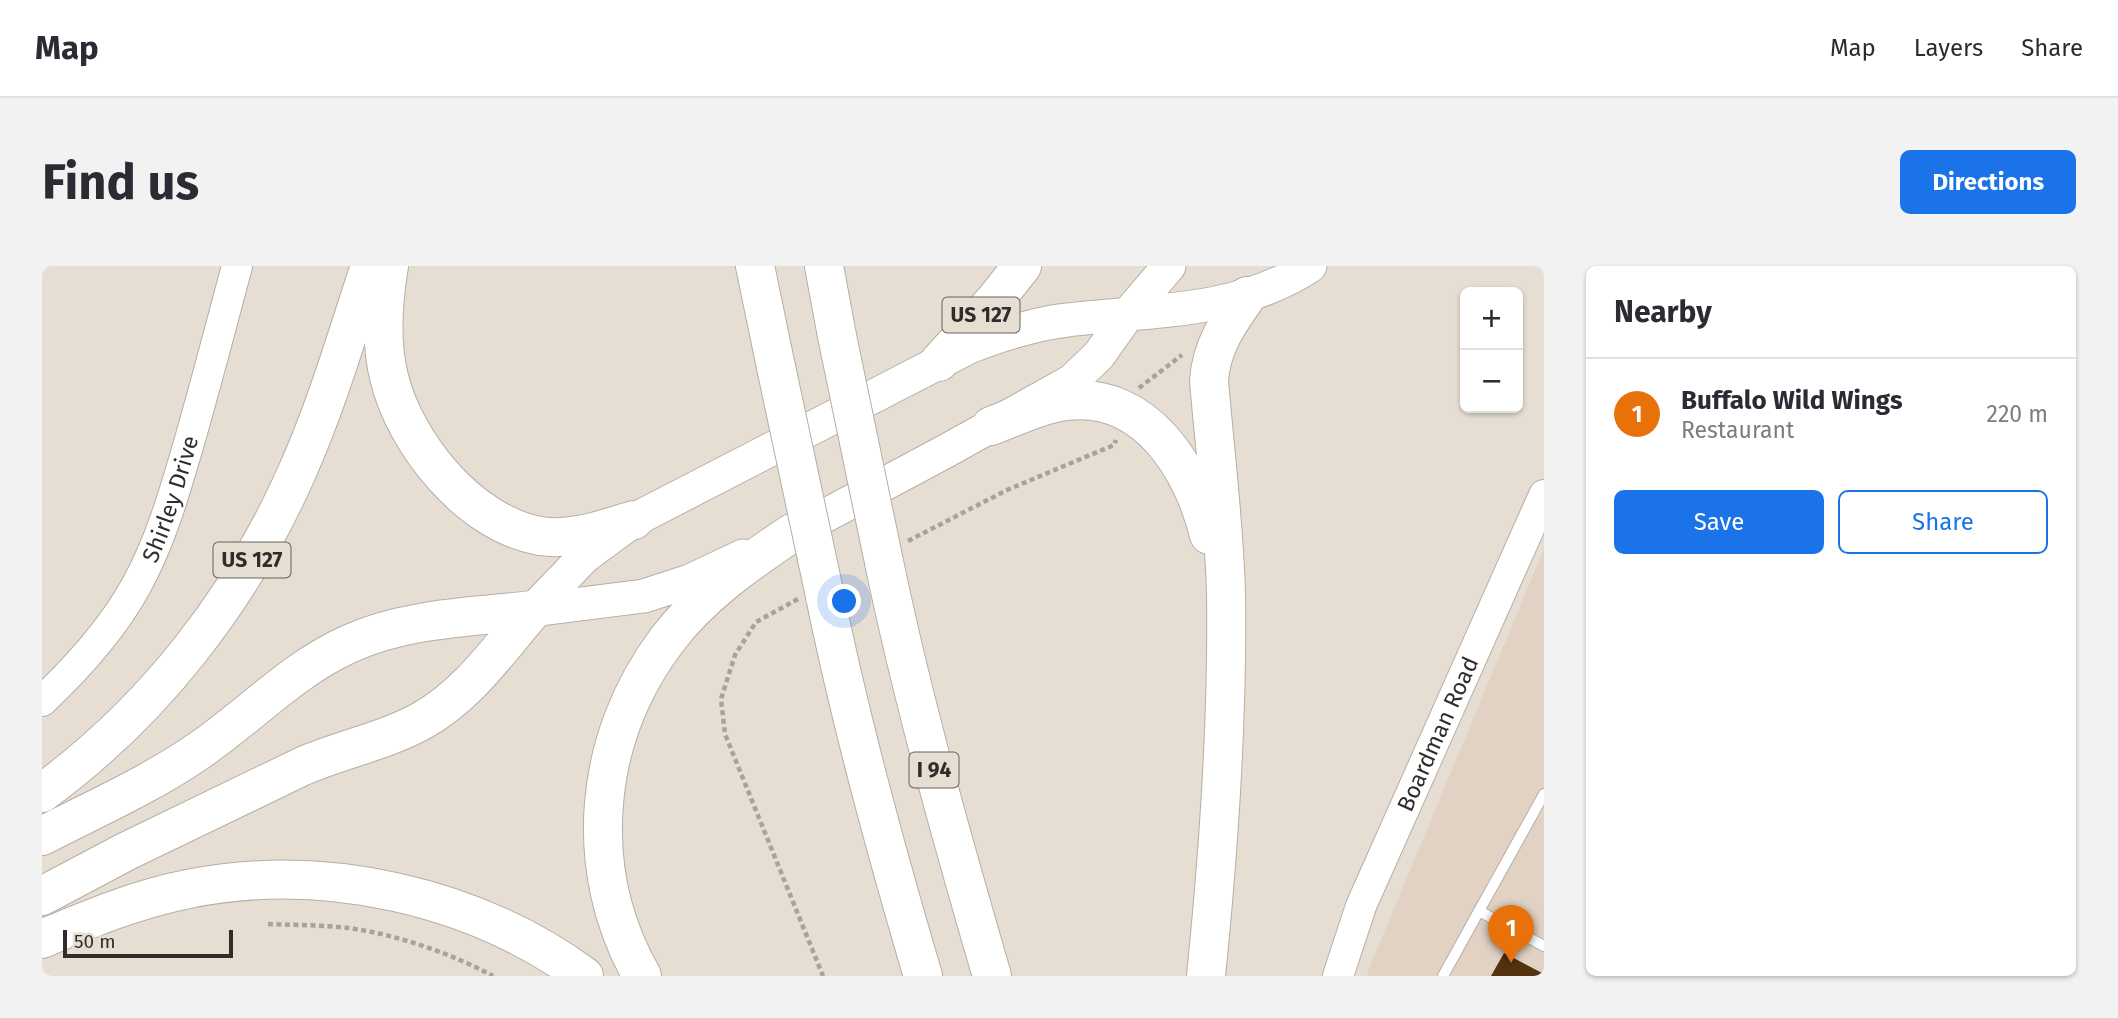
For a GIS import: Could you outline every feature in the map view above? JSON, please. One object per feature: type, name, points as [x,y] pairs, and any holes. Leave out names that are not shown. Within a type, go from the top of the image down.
[{"type":"highway","name":"US 127","points":[[42,793],[111,736],[163,684],[207,629],[248,566],[282,506],[299,469],[370,266]]},
{"type":"highway","points":[[389,266],[384,310],[389,377],[405,420],[426,454],[452,485],[503,523],[542,536],[589,534],[634,520]]},
{"type":"highway","points":[[755,266],[839,664],[923,976]]},
{"type":"highway","name":"I 94","points":[[824,266],[897,621],[924,731],[992,976]]},
{"type":"highway","name":"US 127","points":[[939,362],[1022,266]]},
{"type":"highway","points":[[1206,976],[1222,800],[1226,694],[1224,553],[1209,381],[1214,349],[1247,296]]},
{"type":"highway","points":[[991,426],[1054,403],[1091,401],[1114,405],[1128,412],[1160,436],[1191,483],[1205,520],[1218,585],[1226,694]]},
{"type":"highway","points":[[642,976],[629,950],[614,908],[604,863],[603,802],[614,742],[631,699],[668,639],[715,590],[792,533]]},
{"type":"highway","name":"US 127","points":[[42,896],[127,851],[303,766],[329,754],[395,733],[422,720],[459,695],[533,610]]},
{"type":"highway","points":[[42,836],[178,765],[295,675],[349,644],[399,628],[533,610]]},
{"type":"highway","points":[[42,939],[120,907],[190,888],[239,882],[323,882],[376,888],[463,911],[532,943],[584,976]]},
{"type":"main road","name":"Shirley Drive","points":[[42,701],[73,672],[102,637],[136,587],[150,559],[177,485],[237,266]]},
{"type":"main road","points":[[533,610],[622,600],[690,581],[792,533],[991,426],[1080,375],[1169,266]]},
{"type":"main road","points":[[939,362],[987,340],[1035,326],[1067,320],[1198,307],[1247,296],[1310,266]]},
{"type":"main road","name":"US 127","points":[[533,610],[584,557],[634,520],[939,362]]},
{"type":"main road","name":"Boardman Road","points":[[1338,976],[1361,906],[1544,495]]},
{"type":"lane","points":[[1443,976],[1544,794]]},
{"type":"lane","points":[[1479,911],[1544,946]]},
{"type":"path","points":[[1136,391],[1188,350]]},
{"type":"path","points":[[268,924],[350,929],[407,942],[472,965],[493,976]]},
{"type":"shaded area","points":[[1544,549],[1544,976],[1367,976],[1368,971]]},
{"type":"building","points":[[1504,953],[1544,974],[1544,976],[1491,976]]},
{"type":"place","name":"Buffalo Wild Wings","points":[[1511,963]]}]
